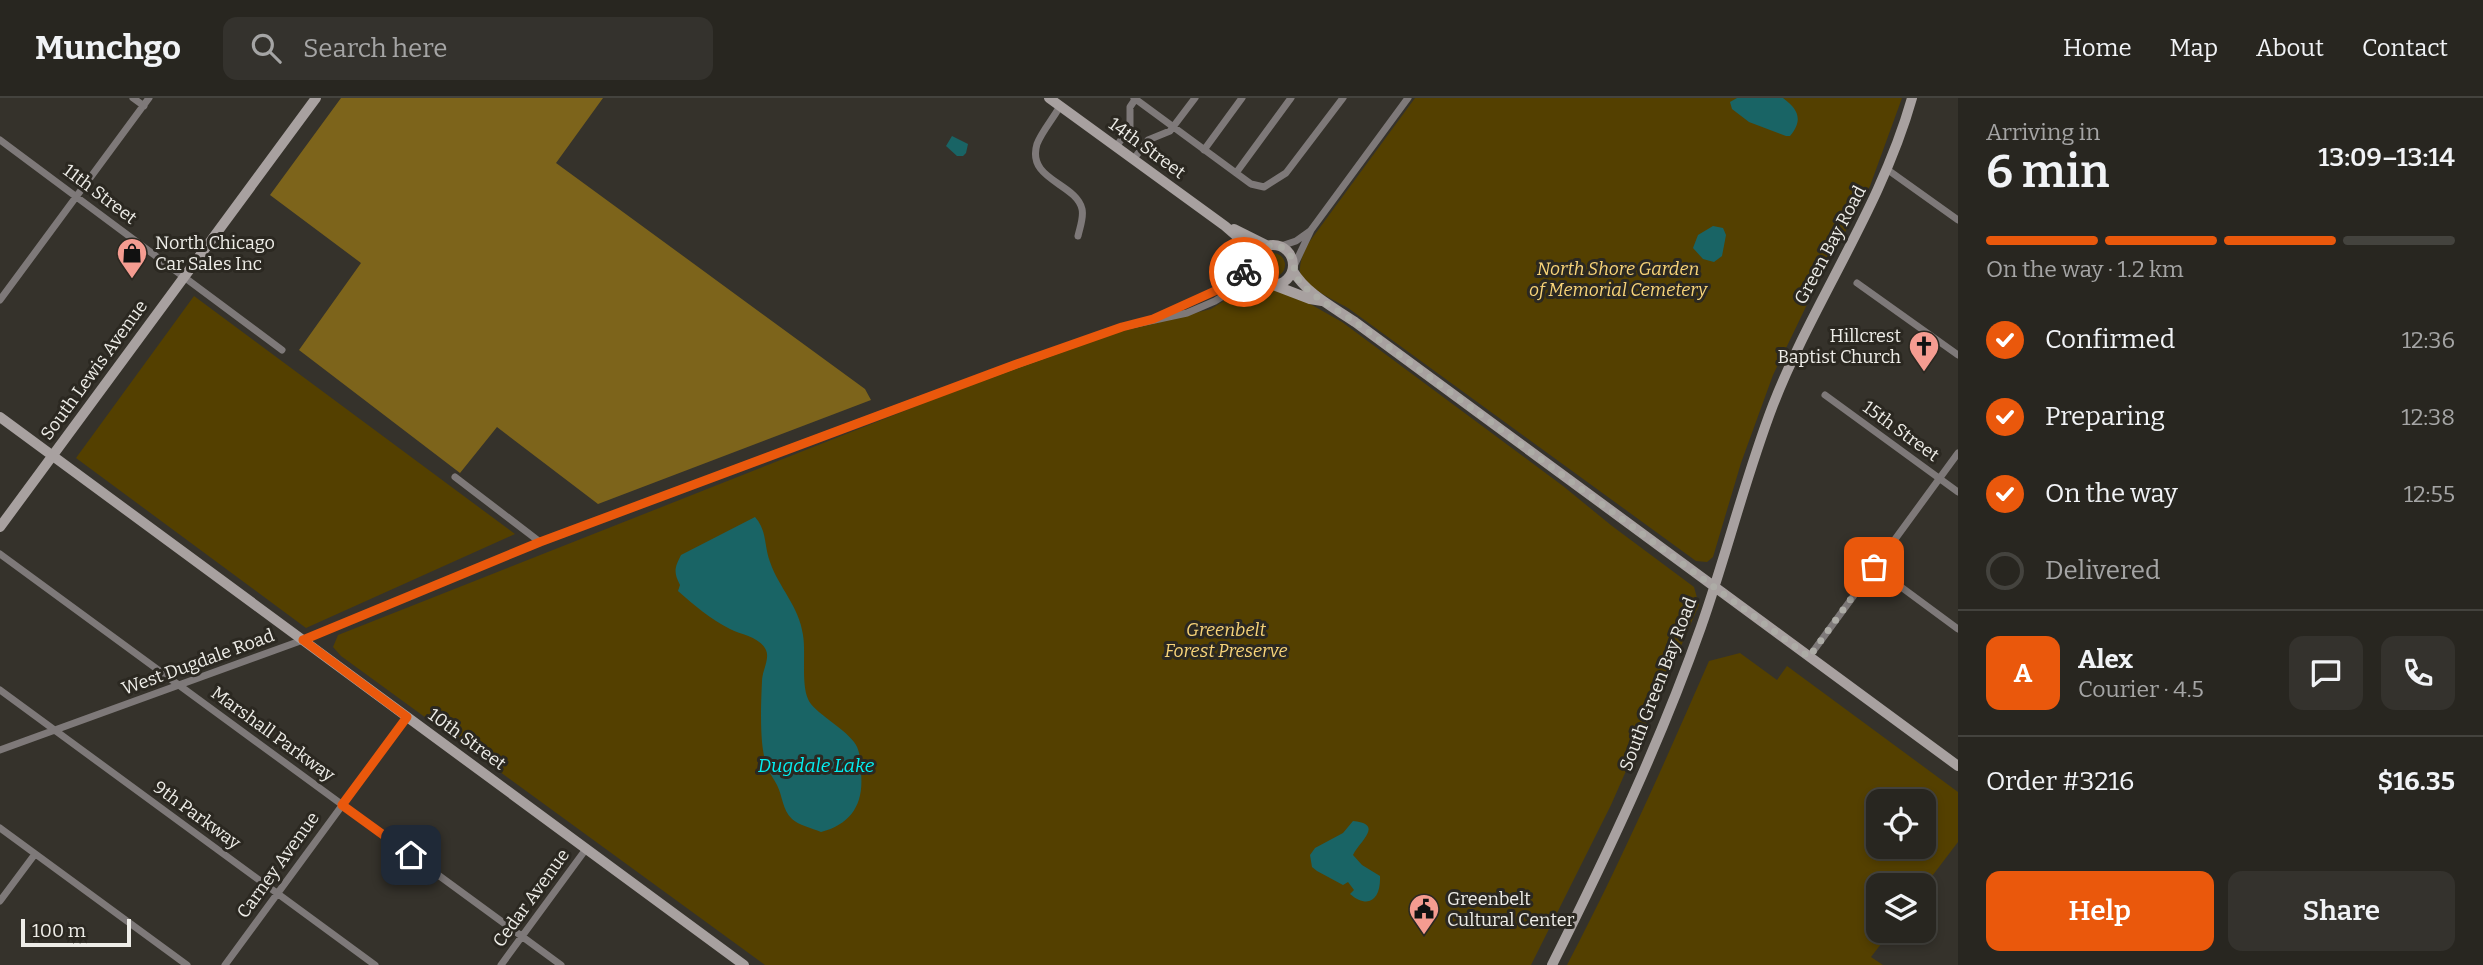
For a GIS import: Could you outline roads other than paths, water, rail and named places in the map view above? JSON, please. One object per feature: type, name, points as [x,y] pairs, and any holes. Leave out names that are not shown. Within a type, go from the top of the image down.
[{"type":"street","points":[[133,98],[144,106]]},
{"type":"street","points":[[0,300],[149,98]]},
{"type":"street","name":"South Lewis Avenue","points":[[0,527],[316,98]]},
{"type":"street","name":"14th Street","points":[[1049,98],[1225,226],[1248,246],[1253,261]]},
{"type":"street","points":[[1116,147],[1130,127],[1130,107],[1135,98],[1236,173],[1257,186],[1265,187],[1292,166],[1343,98]]},
{"type":"street","points":[[1133,160],[1148,141],[1163,136],[1173,127],[1195,98]]},
{"type":"street","points":[[1204,150],[1242,98]]},
{"type":"street","points":[[1236,173],[1291,98]]},
{"type":"street","points":[[1276,286],[1287,281],[1311,230],[1408,98]]},
{"type":"street","name":"Green Bay Road","points":[[1773,406],[1804,334],[1865,221],[1888,170],[1912,98]]},
{"type":"street","points":[[1060,106],[1042,134],[1036,155],[1041,169],[1079,202],[1082,218],[1078,236]]},
{"type":"street","name":"11th Street","points":[[0,140],[282,350]]},
{"type":"street","points":[[1888,170],[1958,220]]},
{"type":"street","name":"14th Street","points":[[1225,226],[1268,246]]},
{"type":"street","points":[[1153,319],[1217,290],[1236,278],[1259,251],[1268,246],[1281,246],[1296,241],[1311,230]]},
{"type":"street","points":[[1281,246],[1290,254],[1293,268],[1301,283],[1322,301],[1355,322],[1958,766]]},
{"type":"street","points":[[1253,261],[1254,272],[1261,281]]},
{"type":"street","points":[[1153,319],[1187,313],[1215,301],[1241,285],[1261,281],[1322,301]]},
{"type":"street","points":[[1857,283],[1958,355]]},
{"type":"street","name":"West Dugdale Road","points":[[0,750],[303,640],[540,542],[1014,365],[1122,327],[1153,319]]},
{"type":"street","name":"15th Street","points":[[1825,396],[1958,492]]},
{"type":"street","name":"South Green Bay Road","points":[[1552,965],[1642,777],[1675,697],[1773,406]]},
{"type":"street","name":"10th Street","points":[[0,418],[744,965]]},
{"type":"street","points":[[1809,657],[1958,453]]},
{"type":"street","points":[[454,477],[540,542]]},
{"type":"street","name":"Marshall Parkway","points":[[0,554],[561,965]]},
{"type":"street","points":[[1874,567],[1958,629]]},
{"type":"street","name":"9th Parkway","points":[[0,690],[374,965]]},
{"type":"street","name":"Carney Avenue","points":[[225,965],[407,717]]},
{"type":"street","points":[[0,828],[187,965]]},
{"type":"street","name":"Cedar Avenue","points":[[501,965],[586,849]]},
{"type":"street","points":[[0,901],[35,854]]},
{"type":"water","points":[[1737,98],[1783,98],[1796,111],[1797,125],[1790,136],[1786,136],[1749,122],[1732,109],[1730,102]]},
{"type":"water","points":[[952,136],[968,144],[963,156],[957,156],[946,146]]},
{"type":"water","points":[[1713,226],[1723,228],[1726,235],[1722,256],[1714,262],[1703,259],[1693,248],[1698,235]]},
{"type":"water","name":"Dugdale Lake","points":[[755,517],[762,527],[774,571],[801,625],[808,699],[849,736],[859,753],[861,784],[858,803],[848,818],[821,832],[792,819],[784,807],[764,758],[761,725],[766,650],[755,639],[716,621],[678,591],[680,585],[676,570],[681,555]]},
{"type":"water","points":[[1353,821],[1362,823],[1369,830],[1353,855],[1362,865],[1380,876],[1376,896],[1368,901],[1357,899],[1350,894],[1354,890],[1348,882],[1343,885],[1312,867],[1310,855],[1315,848],[1343,833]]},
{"type":"place","name":"North Chicago Car Sales Inc","points":[[132,280]]},
{"type":"place","name":"Hillcrest Baptist Church","points":[[1924,373]]},
{"type":"place","name":"Greenbelt Cultural Center","points":[[1424,936]]},
{"type":"park label","name":"North Shore Garden of Memorial Cemetery","points":[[1618,279]]},
{"type":"park label","name":"Greenbelt Forest Preserve","points":[[1226,640]]}]
